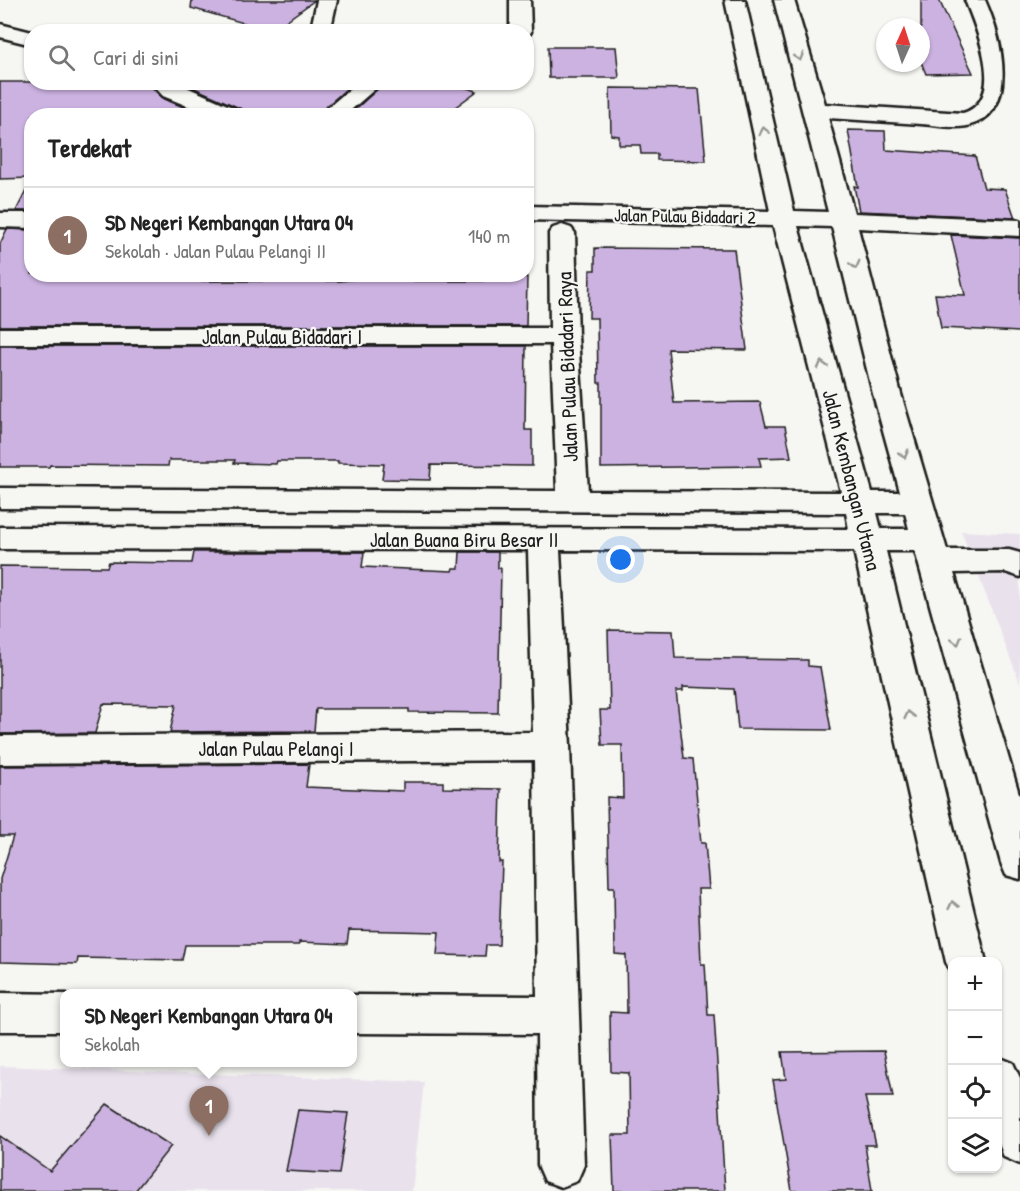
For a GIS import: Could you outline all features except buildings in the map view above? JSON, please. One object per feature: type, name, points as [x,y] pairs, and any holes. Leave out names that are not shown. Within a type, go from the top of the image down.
[{"type":"street","points":[[322,24],[327,0]]},
{"type":"street","points":[[520,0],[521,24]]},
{"type":"street","name":"Jalan Kembangan Utama","points":[[735,0],[786,228],[859,503],[965,957]]},
{"type":"street","points":[[784,0],[815,110],[887,394],[1020,863]]},
{"type":"street","points":[[815,110],[964,120],[981,118],[995,111],[1002,101],[1007,86],[1000,62],[975,0]]},
{"type":"street","points":[[169,90],[212,108]]},
{"type":"street","points":[[339,108],[362,90]]},
{"type":"street","name":"Jalan Pulau Bidadari 2","points":[[534,213],[786,228],[843,220],[1020,228]]},
{"type":"street","points":[[0,220],[24,221]]},
{"type":"street","points":[[534,233],[786,228]]},
{"type":"street","name":"Jalan Pulau Bidadari Raya","points":[[562,233],[564,336],[573,501]]},
{"type":"street","name":"Jalan Pulau Bidadari I","points":[[0,336],[564,336]]},
{"type":"street","name":"Jalan Buana Biru Besar II","points":[[0,498],[918,503]]},
{"type":"street","name":"Jalan Buana Biru Besar II","points":[[0,538],[868,540],[1009,561],[1020,566]]},
{"type":"street","points":[[544,539],[552,746],[561,1165]]},
{"type":"street","name":"Jalan Pulau Pelangi I","points":[[0,750],[552,746]]},
{"type":"street","points":[[0,1012],[60,1012]]},
{"type":"street","points":[[357,1014],[558,1015]]},
{"type":"street","points":[[1002,1089],[1020,1142]]},
{"type":"shaded area","points":[[961,531],[1020,534],[1020,683]]},
{"type":"shaded area","points":[[0,1066],[424,1082],[412,1191],[0,1191]]},
{"type":"place","name":"SD Negeri Kembangan Utara 04","points":[[209,1136]]}]
